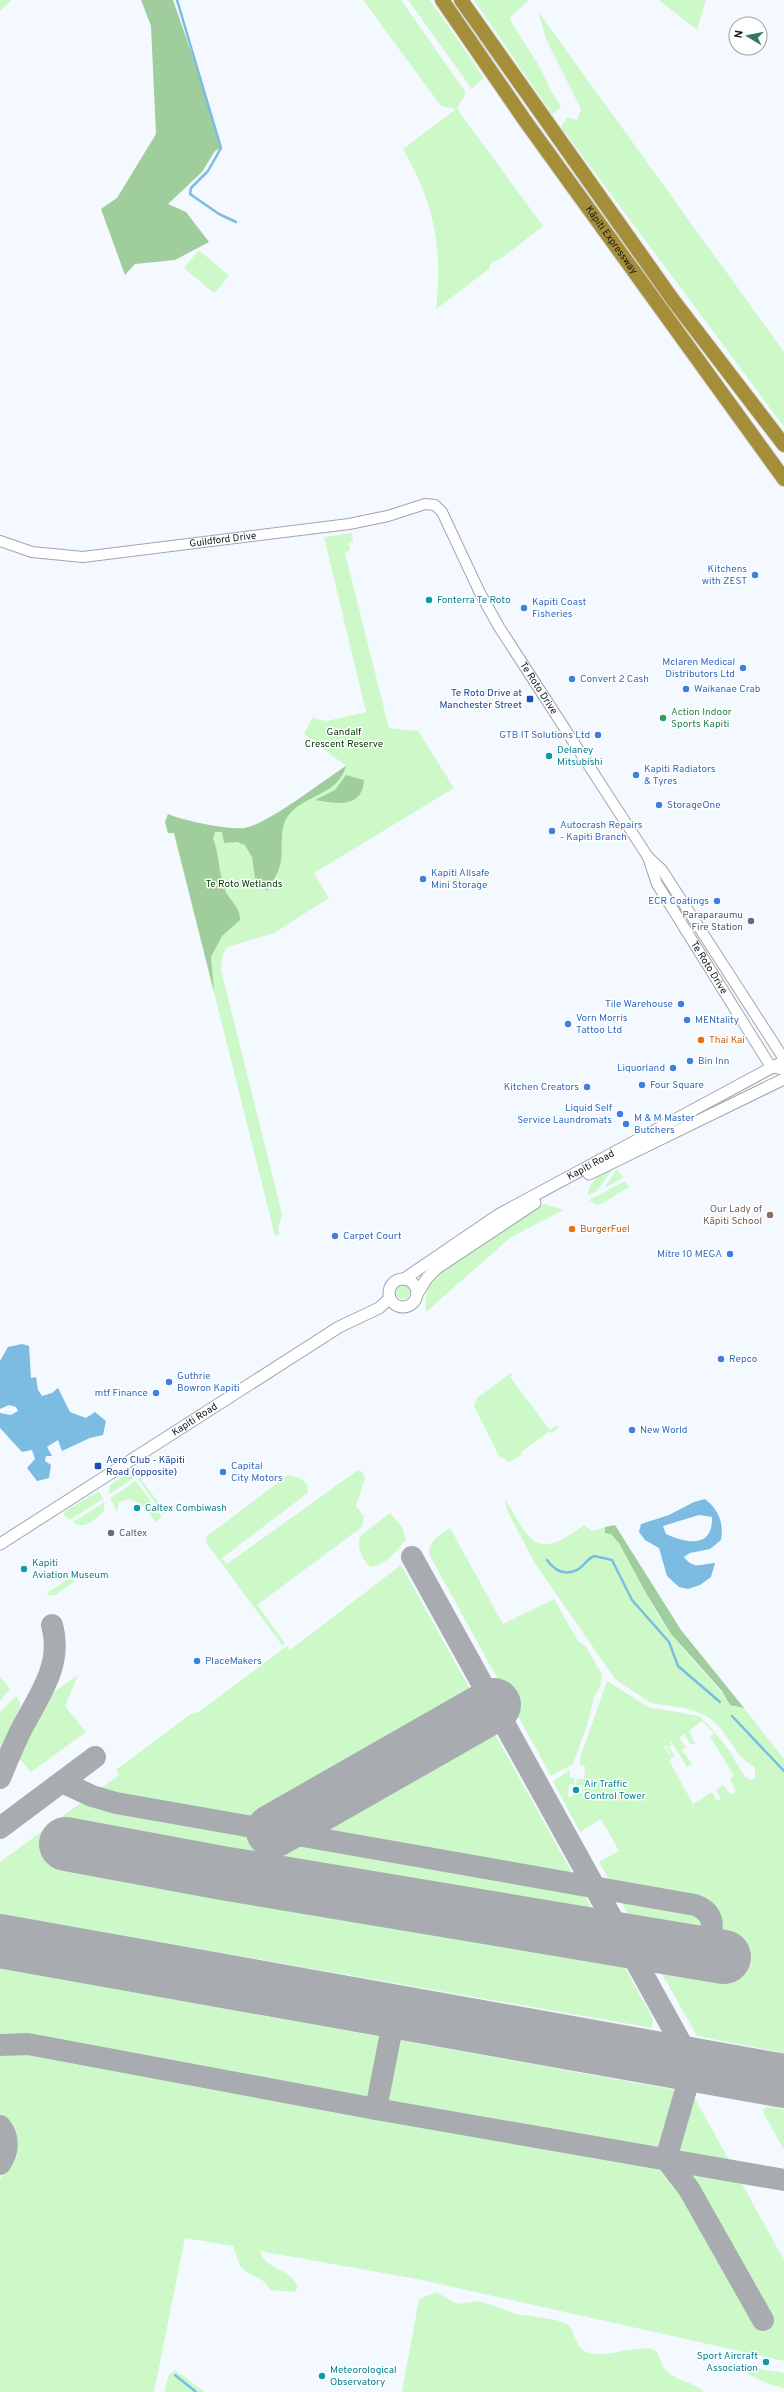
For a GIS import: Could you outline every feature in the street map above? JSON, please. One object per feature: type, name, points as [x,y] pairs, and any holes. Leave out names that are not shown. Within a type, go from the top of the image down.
[{"type":"highway","name":"Kāpiti Expressway","points":[[442,0],[526,122],[784,479]]},
{"type":"highway","name":"Kāpiti Expressway","points":[[461,0],[673,300],[784,444]]},
{"type":"highway","points":[[743,423],[784,485]]},
{"type":"main road","name":"Kapiti Road","points":[[417,1294],[427,1278],[437,1268],[516,1214],[599,1169],[767,1088],[782,1067]]},
{"type":"main road","name":"Kapiti Road","points":[[404,1279],[498,1215],[782,1067]]},
{"type":"main road","points":[[498,1215],[516,1214]]},
{"type":"main road","points":[[404,1279],[414,1283],[417,1294],[414,1301],[406,1307],[395,1304],[390,1298],[392,1284],[404,1279]]},
{"type":"main road","name":"Kapiti Road","points":[[0,1544],[339,1327],[379,1308],[390,1298]]},
{"type":"street","name":"Guildford Drive","points":[[0,541],[32,552],[83,557],[349,524],[388,516],[425,504],[435,505],[442,512]]},
{"type":"street","name":"Te Roto Drive","points":[[442,512],[480,593],[499,628],[648,857],[662,870],[770,1036],[782,1067]]},
{"type":"street","name":"Te Roto Drive","points":[[648,857],[653,876],[750,1033],[782,1067]]},
{"type":"street","points":[[701,955],[712,948]]},
{"type":"street","points":[[750,1033],[756,1036],[770,1036]]},
{"type":"green space","points":[[0,0],[12,0],[0,11]]},
{"type":"green space","points":[[141,0],[173,0],[196,66],[221,148],[215,151],[202,172],[168,204],[186,212],[209,242],[175,260],[135,264],[125,275],[101,209],[117,198],[156,134],[151,26]]},
{"type":"green space","points":[[363,0],[401,0],[466,93],[457,109],[543,226],[503,257],[491,263],[489,269],[436,309],[438,265],[434,226],[422,188],[403,149],[456,109],[441,106]]},
{"type":"green space","points":[[408,0],[430,0],[484,78],[472,89]]},
{"type":"green space","points":[[474,0],[529,0],[509,18],[541,69],[550,89],[561,107],[552,114]]},
{"type":"green space","points":[[659,0],[706,0],[697,30]]},
{"type":"green space","points":[[539,14],[784,352],[784,427],[561,127],[567,117],[577,120],[581,109],[546,39]]},
{"type":"green space","points":[[199,250],[229,276],[214,293],[184,268]]},
{"type":"green space","name":"Te Roto Wetlands","points":[[352,533],[353,541],[348,544],[351,550],[345,553],[389,728],[418,731],[454,788],[314,873],[329,898],[274,933],[227,947],[222,956],[221,970],[282,1214],[278,1229],[280,1234],[275,1236],[174,833],[168,833],[165,822],[168,814],[184,819],[228,828],[245,828],[255,825],[281,811],[346,766],[304,734],[312,718],[327,721],[366,712],[324,537]]},
{"type":"green space","points":[[346,766],[342,776],[336,783],[303,803],[288,816],[282,832],[282,856],[280,865],[276,876],[267,891],[255,878],[252,857],[245,845],[237,842],[224,843],[222,832],[215,832],[213,839],[217,850],[221,878],[227,894],[239,912],[240,920],[222,936],[211,957],[214,992],[174,833],[168,833],[165,822],[168,814],[175,817],[228,828],[245,828],[267,819],[296,801]]},
{"type":"green space","points":[[346,775],[364,780],[362,790],[358,796],[353,800],[339,803],[315,800],[335,790]]},
{"type":"green space","points":[[614,1167],[597,1191],[588,1195],[590,1186],[596,1178]]},
{"type":"green space","points":[[617,1169],[623,1178],[604,1188]]},
{"type":"green space","points":[[625,1181],[629,1187],[603,1203],[597,1205],[589,1200]]},
{"type":"green space","points":[[544,1204],[564,1210],[511,1237],[426,1312],[425,1302],[427,1292],[434,1278],[438,1274]]},
{"type":"green space","points":[[403,1285],[408,1287],[410,1292],[408,1297],[403,1299],[398,1297],[396,1292],[398,1287]]},
{"type":"green space","points":[[511,1373],[513,1375],[510,1377],[550,1430],[557,1425],[559,1428],[552,1433],[550,1431],[521,1452],[522,1455],[509,1462],[499,1456],[474,1406],[477,1398]]},
{"type":"green space","points":[[358,1470],[361,1471],[365,1478],[356,1506],[364,1516],[362,1527],[257,1605],[285,1643],[282,1645],[207,1544],[206,1537],[288,1475],[300,1478],[307,1484],[308,1493],[222,1558],[227,1564]]},
{"type":"green space","points":[[127,1474],[137,1476],[109,1494],[110,1485]]},
{"type":"green space","points":[[140,1478],[165,1511],[164,1515],[138,1479]]},
{"type":"green space","points":[[136,1481],[162,1517],[155,1522],[147,1509],[130,1499],[119,1502],[117,1512],[110,1498]]},
{"type":"green space","points":[[99,1491],[103,1499],[70,1520],[64,1515],[64,1512]]},
{"type":"green space","points":[[504,1497],[528,1535],[535,1541],[544,1544],[554,1542],[568,1536],[584,1525],[592,1531],[605,1527],[605,1533],[611,1533],[625,1552],[652,1605],[675,1639],[733,1706],[744,1708],[784,1759],[784,2053],[697,2036],[599,1862],[619,1851],[601,1819],[580,1832],[553,1781],[570,1770],[570,1778],[575,1778],[574,1785],[569,1784],[568,1797],[572,1797],[573,1794],[582,1793],[582,1785],[576,1785],[577,1779],[584,1779],[585,1766],[580,1765],[580,1758],[607,1681],[648,1707],[699,1716],[709,1725],[729,1750],[745,1777],[751,1780],[755,1778],[755,1768],[741,1757],[719,1726],[708,1717],[689,1709],[651,1703],[615,1679],[534,1562],[508,1512]],"holes":[[[702,1721],[714,1733],[710,1736],[734,1776],[730,1779],[736,1791],[731,1795],[723,1785],[716,1790],[721,1799],[717,1801],[712,1792],[693,1804],[669,1760],[675,1756],[669,1747],[672,1745],[669,1742],[671,1741],[687,1767],[692,1764],[682,1750],[686,1747],[679,1738],[684,1734],[690,1744],[695,1744],[689,1731]],[[666,1745],[672,1758],[664,1746]]]},
{"type":"green space","points":[[104,1502],[104,1512],[93,1521],[85,1525],[73,1522]]},
{"type":"green space","points":[[390,1513],[402,1527],[406,1540],[395,1553],[386,1560],[376,1566],[370,1567],[360,1553],[360,1536]]},
{"type":"green space","points":[[615,1525],[681,1630],[744,1708],[730,1705],[722,1691],[671,1634],[647,1595],[619,1543],[611,1534],[605,1533],[605,1527]]},
{"type":"green space","points":[[450,1528],[503,1624],[554,1599],[577,1640],[586,1647],[602,1674],[601,1684],[594,1697],[589,1719],[573,1764],[551,1776],[430,1556],[429,1551],[432,1543],[438,1536]]},
{"type":"green space","points":[[401,1565],[650,2013],[653,2020],[652,2028],[0,1914],[0,1862],[119,1775],[116,1770],[191,1714],[199,1712],[287,1646],[290,1650]]},
{"type":"green space","points":[[71,1577],[74,1582],[55,1595],[48,1595],[47,1593]]},
{"type":"green space","points":[[78,1675],[65,1706],[86,1732],[31,1772],[19,1758],[45,1698]]},
{"type":"green space","points":[[0,1676],[10,1689],[0,1701]]},
{"type":"green space","points":[[16,1696],[21,1704],[0,1757],[0,1712]]},
{"type":"green space","points":[[0,1968],[692,2093],[784,2260],[784,2361],[422,2280],[260,2251],[267,2262],[290,2276],[298,2287],[295,2292],[271,2290],[262,2280],[245,2271],[240,2266],[233,2246],[185,2238],[154,2392],[0,2392],[0,2179],[13,2154],[15,2138],[13,2130],[8,2122],[0,2115]]},
{"type":"green space","points":[[766,2107],[784,2109],[784,2150],[764,2114],[763,2109]]},
{"type":"green space","points":[[436,2292],[458,2304],[479,2301],[517,2314],[556,2320],[569,2325],[578,2345],[586,2352],[604,2354],[636,2349],[655,2350],[664,2368],[670,2374],[700,2388],[704,2392],[402,2392],[419,2299]]},
{"type":"green space","points":[[749,2367],[784,2373],[784,2388],[771,2385],[748,2374]]},
{"type":"green space","points":[[175,2370],[205,2392],[165,2392],[168,2376]]},
{"type":"water","points":[[22,1344],[29,1346],[31,1378],[36,1377],[38,1390],[42,1396],[52,1393],[58,1388],[70,1412],[86,1418],[95,1412],[106,1421],[103,1435],[90,1438],[62,1451],[58,1440],[47,1447],[52,1456],[46,1456],[45,1461],[51,1465],[49,1478],[37,1481],[27,1468],[35,1459],[32,1450],[22,1452],[0,1428],[0,1413],[11,1415],[18,1411],[16,1407],[9,1405],[0,1409],[0,1361],[8,1347]]},
{"type":"water","points":[[705,1499],[710,1503],[717,1512],[721,1522],[722,1534],[721,1540],[710,1549],[690,1553],[684,1557],[691,1564],[695,1565],[715,1563],[711,1577],[700,1585],[688,1589],[679,1587],[667,1576],[659,1548],[645,1540],[639,1532],[641,1524],[669,1515],[694,1502]],"holes":[[[699,1515],[712,1517],[711,1527],[708,1534],[704,1539],[698,1541],[683,1540],[666,1534],[663,1526]]]},
{"type":"waterway","points":[[177,0],[221,148],[208,171],[191,188],[190,194],[219,214],[236,222]]},
{"type":"waterway","points":[[547,1560],[553,1567],[564,1572],[572,1572],[579,1569],[594,1556],[612,1560],[632,1600],[669,1642],[678,1666],[720,1702]]},
{"type":"waterway","points":[[732,1716],[784,1771]]},
{"type":"waterway","points":[[175,2375],[196,2392]]},
{"type":"taxiway","points":[[412,1557],[693,2065],[666,2159],[689,2189],[763,2320]]},
{"type":"taxiway","points":[[0,1778],[19,1734],[48,1678],[54,1653],[55,1639],[52,1625]]},
{"type":"taxiway","points":[[0,1828],[95,1757]]},
{"type":"taxiway","points":[[62,1782],[92,1796],[116,1803],[695,1905],[703,1909],[711,1919],[712,1932],[707,1954]]},
{"type":"taxiway","points":[[376,2109],[395,2012]]},
{"type":"taxiway","points":[[0,2045],[28,2044],[376,2109],[784,2180]]},
{"type":"taxiway","points":[[0,2126],[7,2140],[5,2155],[0,2164]]},
{"type":"runway","points":[[273,1831],[494,1705]]},
{"type":"runway","points":[[66,1844],[222,1873],[724,1957]]},
{"type":"runway","points":[[0,1941],[784,2081]]},
{"type":"place","name":"Kitchens with ZEST","points":[[755,575]]},
{"type":"place","name":"Fonterra Te Roto","points":[[429,600]]},
{"type":"place","name":"Kapiti Coast Fisheries","points":[[524,608]]},
{"type":"place","name":"Mclaren Medical Distributors Ltd","points":[[743,668]]},
{"type":"place","name":"Convert 2 Cash","points":[[572,679]]},
{"type":"place","name":"Waikanae Crab","points":[[686,689]]},
{"type":"place","name":"Te Roto Drive at Manchester Street","points":[[530,699]]},
{"type":"place","name":"Action Indoor Sports Kapiti","points":[[663,718]]},
{"type":"place","name":"GTB IT Solutions Ltd","points":[[598,735]]},
{"type":"place","name":"Delaney Mitsubishi","points":[[549,756]]},
{"type":"place","name":"Kapiti Radiators & Tyres","points":[[636,775]]},
{"type":"place","name":"StorageOne","points":[[659,805]]},
{"type":"place","name":"Autocrash Repairs - Kapiti Branch","points":[[552,831]]},
{"type":"place","name":"Kapiti Allsafe Mini Storage","points":[[423,879]]},
{"type":"place","name":"ECR Coatings","points":[[717,901]]},
{"type":"place","name":"Paraparaumu Fire Station","points":[[751,921]]},
{"type":"place","name":"Tile Warehouse","points":[[681,1004]]},
{"type":"place","name":"MENtality","points":[[687,1020]]},
{"type":"place","name":"Vorn Morris Tattoo Ltd","points":[[568,1024]]},
{"type":"place","name":"Thai Kai","points":[[701,1040]]},
{"type":"place","name":"Bin Inn","points":[[690,1061]]},
{"type":"place","name":"Liquorland","points":[[673,1068]]},
{"type":"place","name":"Four Square","points":[[642,1085]]},
{"type":"place","name":"Kitchen Creators","points":[[587,1087]]},
{"type":"place","name":"Liquid Self Service Laundromats","points":[[620,1114]]},
{"type":"place","name":"M & M Master Butchers","points":[[626,1124]]},
{"type":"place","name":"Our Lady of Kāpiti School","points":[[770,1215]]},
{"type":"place","name":"BurgerFuel","points":[[572,1229]]},
{"type":"place","name":"Carpet Court","points":[[335,1236]]},
{"type":"place","name":"Mitre 10 MEGA","points":[[730,1254]]},
{"type":"place","name":"Repco","points":[[721,1359]]},
{"type":"place","name":"Guthrie Bowron Kapiti","points":[[169,1382]]},
{"type":"place","name":"mtf Finance","points":[[156,1393]]},
{"type":"place","name":"New World","points":[[632,1430]]},
{"type":"place","name":"Aero Club - Kāpiti Road (opposite)","points":[[98,1466]]},
{"type":"place","name":"Capital City Motors","points":[[223,1472]]},
{"type":"place","name":"Caltex Combiwash","points":[[137,1508]]},
{"type":"place","name":"Caltex","points":[[111,1533]]},
{"type":"place","name":"Kapiti Aviation Museum","points":[[24,1569]]},
{"type":"place","name":"PlaceMakers","points":[[197,1661]]},
{"type":"place","name":"Air Traffic Control Tower","points":[[576,1790]]},
{"type":"place","name":"Sport Aircraft Association","points":[[766,2362]]},
{"type":"place","name":"Meteorological Observatory","points":[[322,2376]]},
{"type":"park label","name":"Gandalf Crescent Reserve","points":[[344,738]]}]
